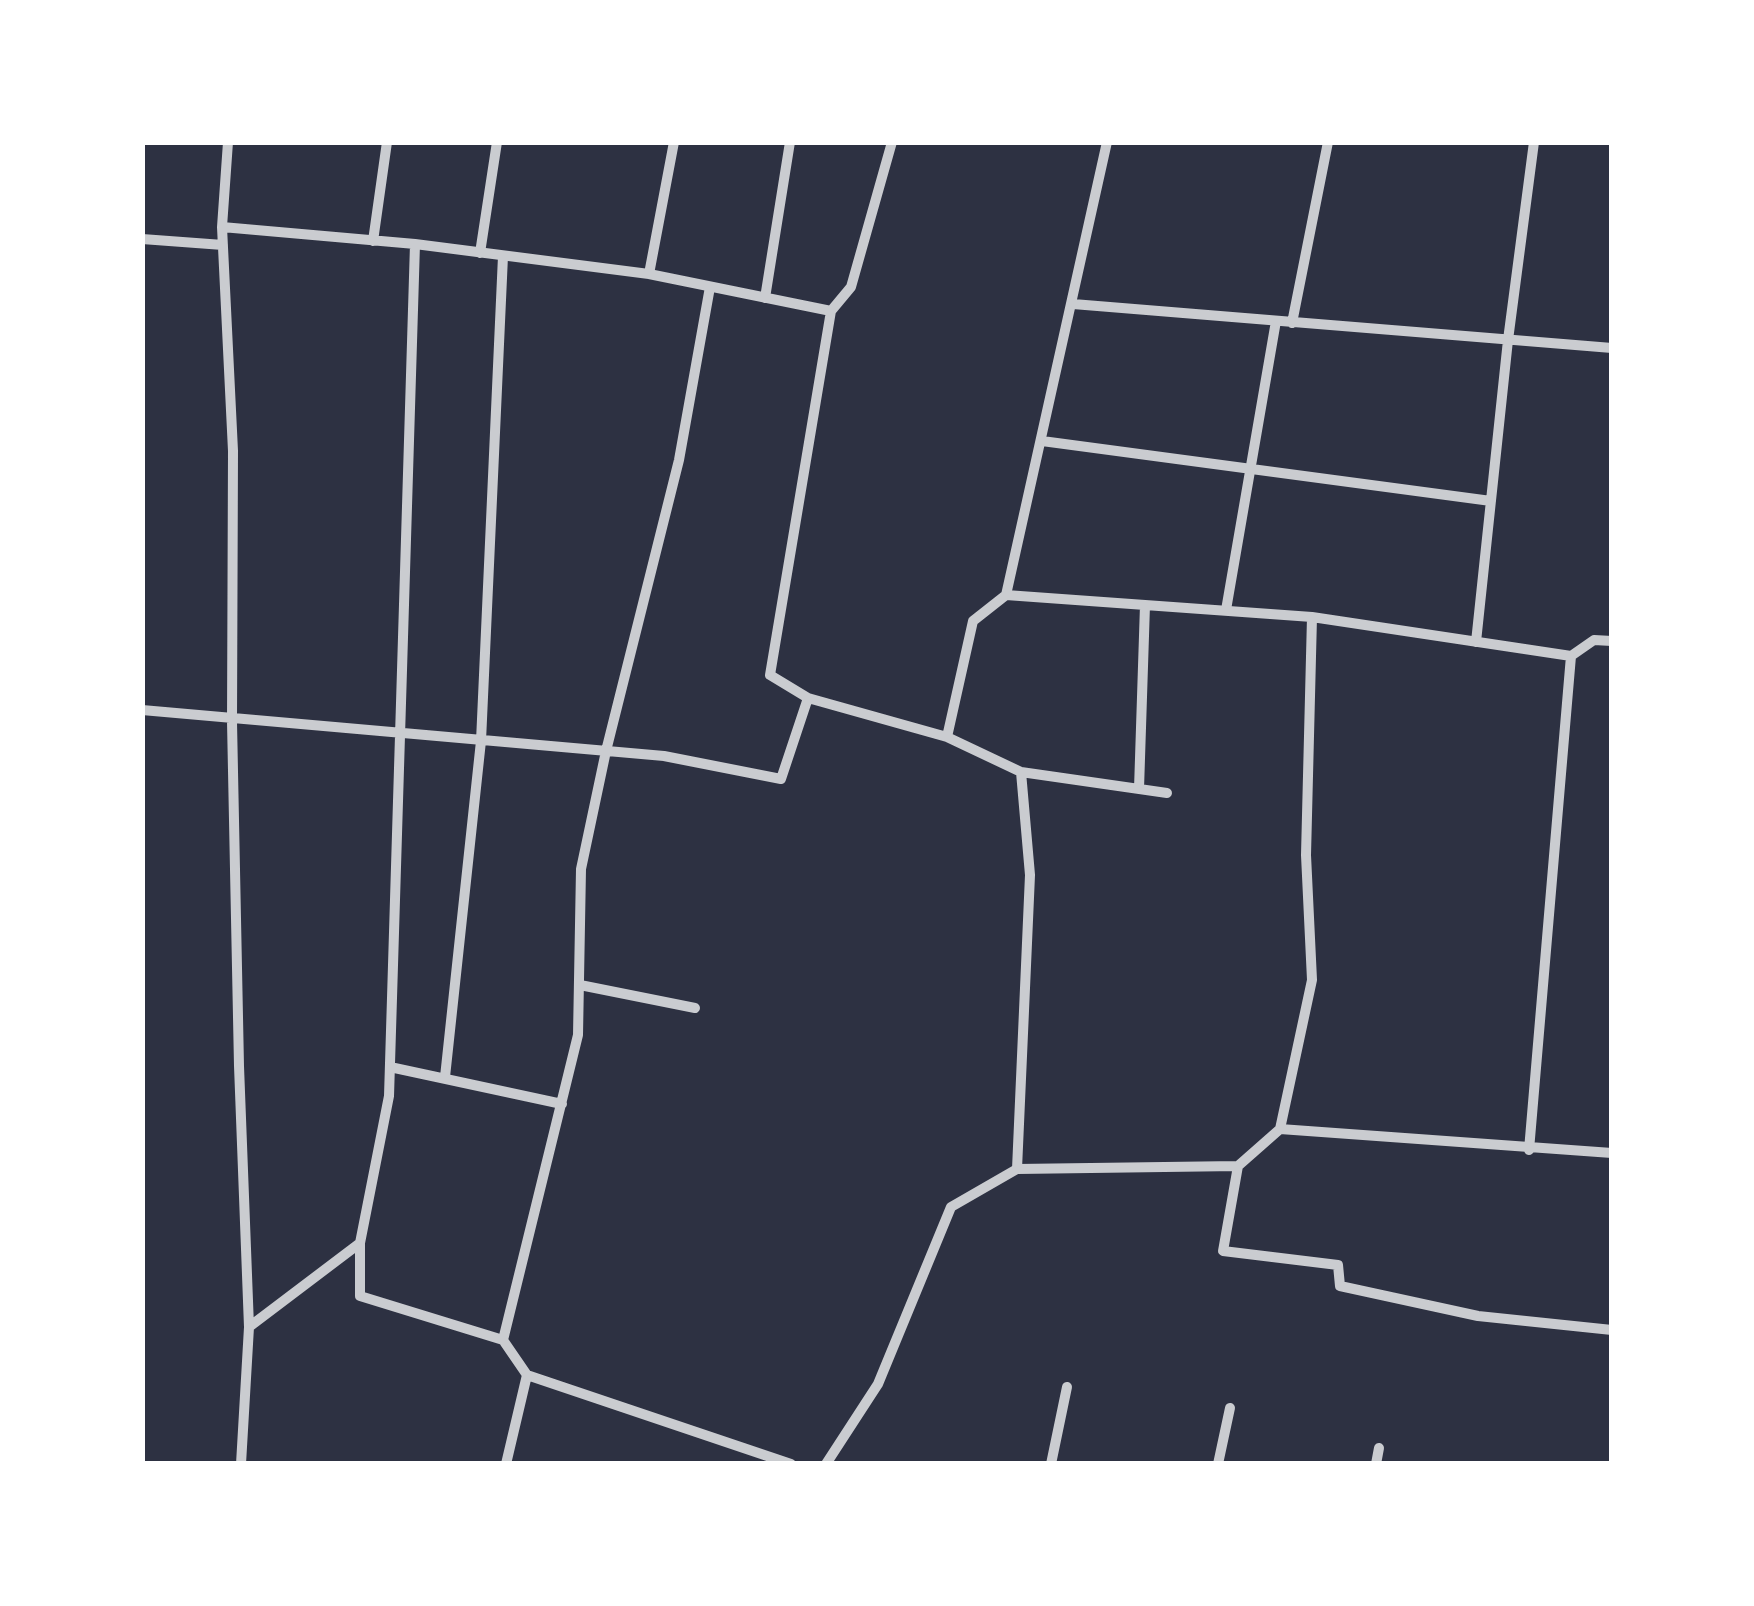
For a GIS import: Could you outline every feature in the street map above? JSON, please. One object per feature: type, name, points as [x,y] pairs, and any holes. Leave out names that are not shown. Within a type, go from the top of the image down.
[{"type":"street","points":[[228,142],[222,227],[233,451],[232,720],[249,1327],[241,1464]]},
{"type":"street","points":[[373,241],[387,142]]},
{"type":"street","points":[[480,253],[497,142]]},
{"type":"street","points":[[649,274],[674,142]]},
{"type":"street","points":[[764,298],[790,142]]},
{"type":"street","points":[[892,142],[852,288],[831,311],[770,675],[808,698],[947,737],[1022,772],[1166,793]]},
{"type":"street","points":[[947,737],[972,622],[1006,594],[1107,142]]},
{"type":"street","points":[[1292,323],[1328,142]]},
{"type":"street","points":[[1476,642],[1508,340],[1534,142]]},
{"type":"street","points":[[222,227],[415,244],[649,274],[831,311]]},
{"type":"street","points":[[142,239],[223,244]]},
{"type":"street","points":[[415,244],[389,1096],[360,1244],[360,1296],[502,1340],[527,1375],[791,1464]]},
{"type":"street","points":[[445,1077],[482,741],[503,256]]},
{"type":"street","points":[[502,1340],[578,1034],[581,869],[606,751],[679,460],[710,287]]},
{"type":"street","points":[[1073,304],[1612,348]]},
{"type":"street","points":[[1226,610],[1276,322]]},
{"type":"street","points":[[1042,441],[1491,501]]},
{"type":"street","points":[[1006,594],[1312,617],[1571,656],[1594,640],[1612,640]]},
{"type":"street","points":[[1139,789],[1145,604]]},
{"type":"street","points":[[1312,617],[1306,855],[1312,980],[1280,1129],[1238,1166],[1223,1251],[1338,1264],[1340,1286],[1478,1316],[1612,1330]]},
{"type":"street","points":[[1529,1150],[1571,656]]},
{"type":"street","points":[[142,710],[664,756],[781,779],[808,698]]},
{"type":"street","points":[[1017,1169],[1030,876],[1022,772]]},
{"type":"street","points":[[580,985],[695,1008]]},
{"type":"street","points":[[390,1066],[562,1104]]},
{"type":"street","points":[[1280,1129],[1612,1153]]},
{"type":"street","points":[[826,1464],[878,1384],[951,1206],[1017,1169],[1238,1166]]},
{"type":"street","points":[[249,1327],[360,1244]]},
{"type":"street","points":[[506,1464],[527,1375]]},
{"type":"street","points":[[1051,1464],[1067,1387]]},
{"type":"street","points":[[1218,1464],[1230,1408]]},
{"type":"street","points":[[1376,1464],[1379,1448]]}]
